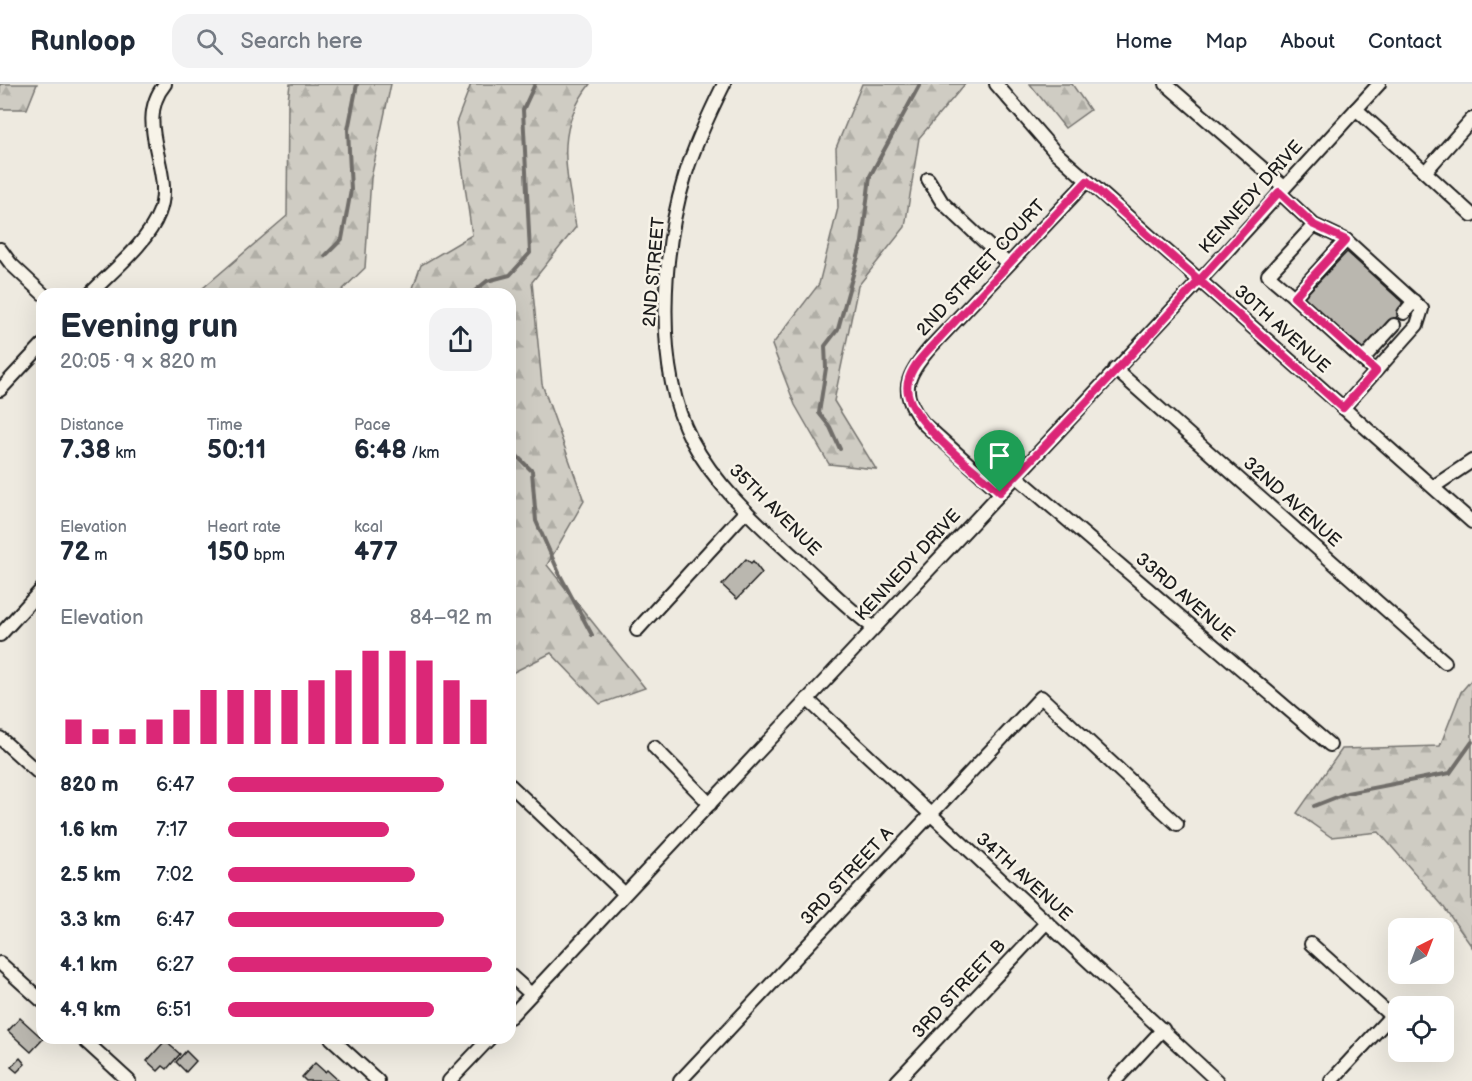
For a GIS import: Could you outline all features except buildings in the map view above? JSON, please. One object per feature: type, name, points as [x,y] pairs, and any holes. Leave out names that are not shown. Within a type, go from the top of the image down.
[{"type":"street","points":[[96,288],[143,238],[159,214],[163,190],[151,125],[156,101],[165,84]]},
{"type":"street","name":"2ND STREET","points":[[675,399],[667,339],[670,251],[684,179],[707,118],[724,84]]},
{"type":"street","name":"30TH AVENUE","points":[[996,84],[1032,129],[1087,181],[1472,522]]},
{"type":"street","points":[[1166,84],[1282,190],[1314,225],[1346,240],[1422,309],[1417,325],[1343,408]]},
{"type":"street","name":"KENNEDY DRIVE","points":[[516,1010],[1200,280],[1379,84]]},
{"type":"street","points":[[1356,109],[1472,215]]},
{"type":"street","points":[[1425,172],[1472,119]]},
{"type":"street","points":[[928,179],[942,202],[1008,264]]},
{"type":"street","name":"2ND STREET COURT","points":[[1000,492],[924,423],[910,401],[907,384],[919,361],[1087,181]]},
{"type":"street","points":[[1314,225],[1268,275],[1376,371]]},
{"type":"street","points":[[1294,297],[1346,240]]},
{"type":"street","points":[[0,249],[11,264],[37,288]]},
{"type":"street","points":[[1404,313],[1414,302]]},
{"type":"street","points":[[1363,359],[1394,325]]},
{"type":"street","points":[[0,390],[36,351]]},
{"type":"street","name":"32ND AVENUE","points":[[1115,369],[1445,662]]},
{"type":"street","name":"35TH AVENUE","points":[[675,399],[683,421],[700,454],[746,511],[858,616],[874,628]]},
{"type":"street","points":[[1433,487],[1472,461]]},
{"type":"street","name":"33RD AVENUE","points":[[1016,476],[1329,745]]},
{"type":"street","points":[[637,630],[746,511]]},
{"type":"street","points":[[0,635],[36,596]]},
{"type":"street","name":"3RD STREET A","points":[[680,1081],[1041,697],[1177,824]]},
{"type":"street","name":"34TH AVENUE","points":[[807,699],[1217,1081]]},
{"type":"street","points":[[0,738],[36,771]]},
{"type":"street","points":[[654,747],[710,804]]},
{"type":"street","points":[[516,790],[624,893]]},
{"type":"street","name":"3RD STREET B","points":[[897,1081],[1047,922]]},
{"type":"street","points":[[1311,944],[1391,1016],[1331,1081]]},
{"type":"street","points":[[0,963],[36,996]]},
{"type":"street","points":[[516,980],[531,994]]},
{"type":"street","points":[[1114,1081],[1163,1029]]},
{"type":"street","points":[[89,1044],[129,1081]]},
{"type":"street","points":[[338,1044],[378,1081]]},
{"type":"street","points":[[449,1081],[484,1044]]},
{"type":"green space","points":[[0,84],[37,84],[27,109],[0,109]]},
{"type":"green space","points":[[290,84],[391,84],[371,178],[365,268],[344,288],[203,288],[287,216]]},
{"type":"green space","points":[[471,84],[590,84],[578,101],[567,136],[567,170],[576,227],[532,282],[542,384],[584,501],[547,565],[645,688],[600,704],[551,653],[516,671],[516,288],[413,288],[421,265],[472,235],[456,123]]},
{"type":"green space","points":[[862,84],[965,84],[919,138],[905,227],[858,286],[834,401],[876,469],[829,464],[795,405],[772,345],[819,284],[838,208],[836,148]]},
{"type":"green space","points":[[1030,84],[1072,84],[1090,110],[1065,128]]},
{"type":"green space","points":[[1472,679],[1472,947],[1454,922],[1454,918],[1451,918],[1379,832],[1331,837],[1297,813],[1342,749],[1440,746],[1461,692]]},
{"type":"waterway","points":[[325,256],[342,239],[351,190],[348,130],[357,84]]},
{"type":"waterway","points":[[478,288],[487,281],[510,275],[530,253],[523,110],[535,84]]},
{"type":"waterway","points":[[840,449],[830,427],[819,413],[826,368],[825,346],[838,329],[862,242],[870,176],[920,84]]},
{"type":"waterway","points":[[516,455],[532,471],[536,521],[560,575],[592,635]]},
{"type":"waterway","points":[[1314,806],[1347,793],[1450,773],[1472,742]]},
{"type":"route","points":[[1000,492],[914,412],[907,384],[914,368],[930,348],[1087,181],[1200,280],[1343,408],[1376,371],[1294,297],[1346,240],[1314,225],[1279,192],[1217,262],[1200,280],[1115,369],[1000,492]]}]
